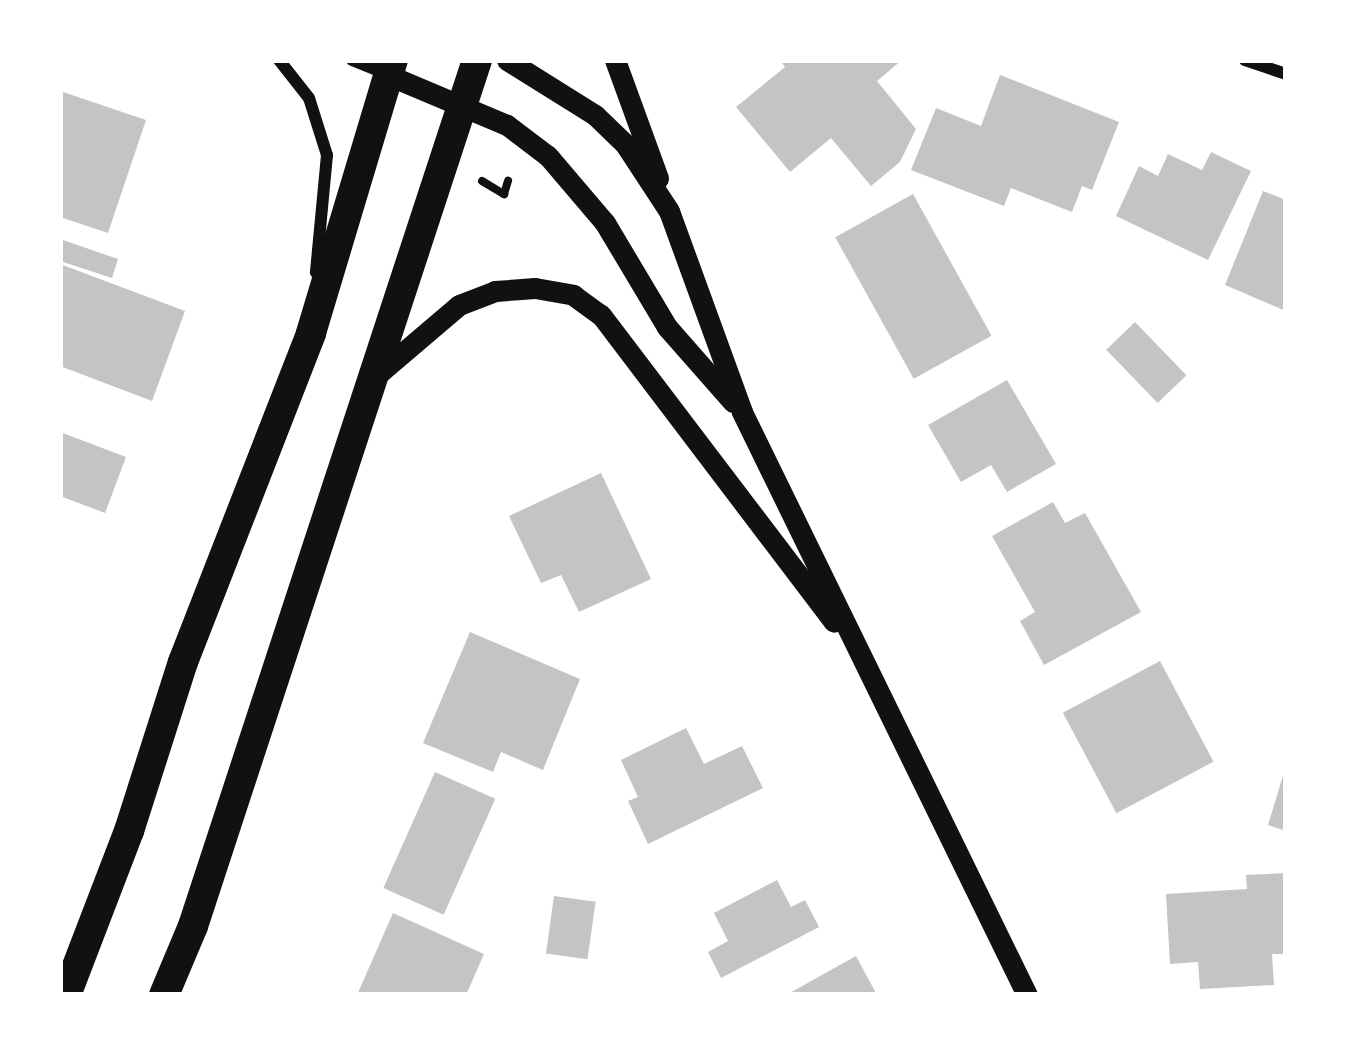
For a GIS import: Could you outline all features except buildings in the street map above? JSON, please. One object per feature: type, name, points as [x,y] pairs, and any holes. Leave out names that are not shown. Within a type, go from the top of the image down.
[{"type":"main road","points":[[164,995],[193,926],[378,374],[477,60]]},
{"type":"main road","points":[[66,995],[129,831],[183,662],[311,333],[391,68]]},
{"type":"street","points":[[279,60],[309,98],[327,155],[311,333]]},
{"type":"street","points":[[352,60],[391,68],[524,137],[578,185],[667,327],[742,412]]},
{"type":"street","points":[[507,60],[595,115],[625,144],[670,211]]},
{"type":"street","points":[[615,60],[742,412],[1027,995]]},
{"type":"street","points":[[1245,60],[1286,74]]},
{"type":"street","points":[[378,374],[459,304],[495,291],[535,288],[573,295],[601,316],[863,660]]},
{"type":"path","points":[[482,181],[504,194],[508,181]]}]
